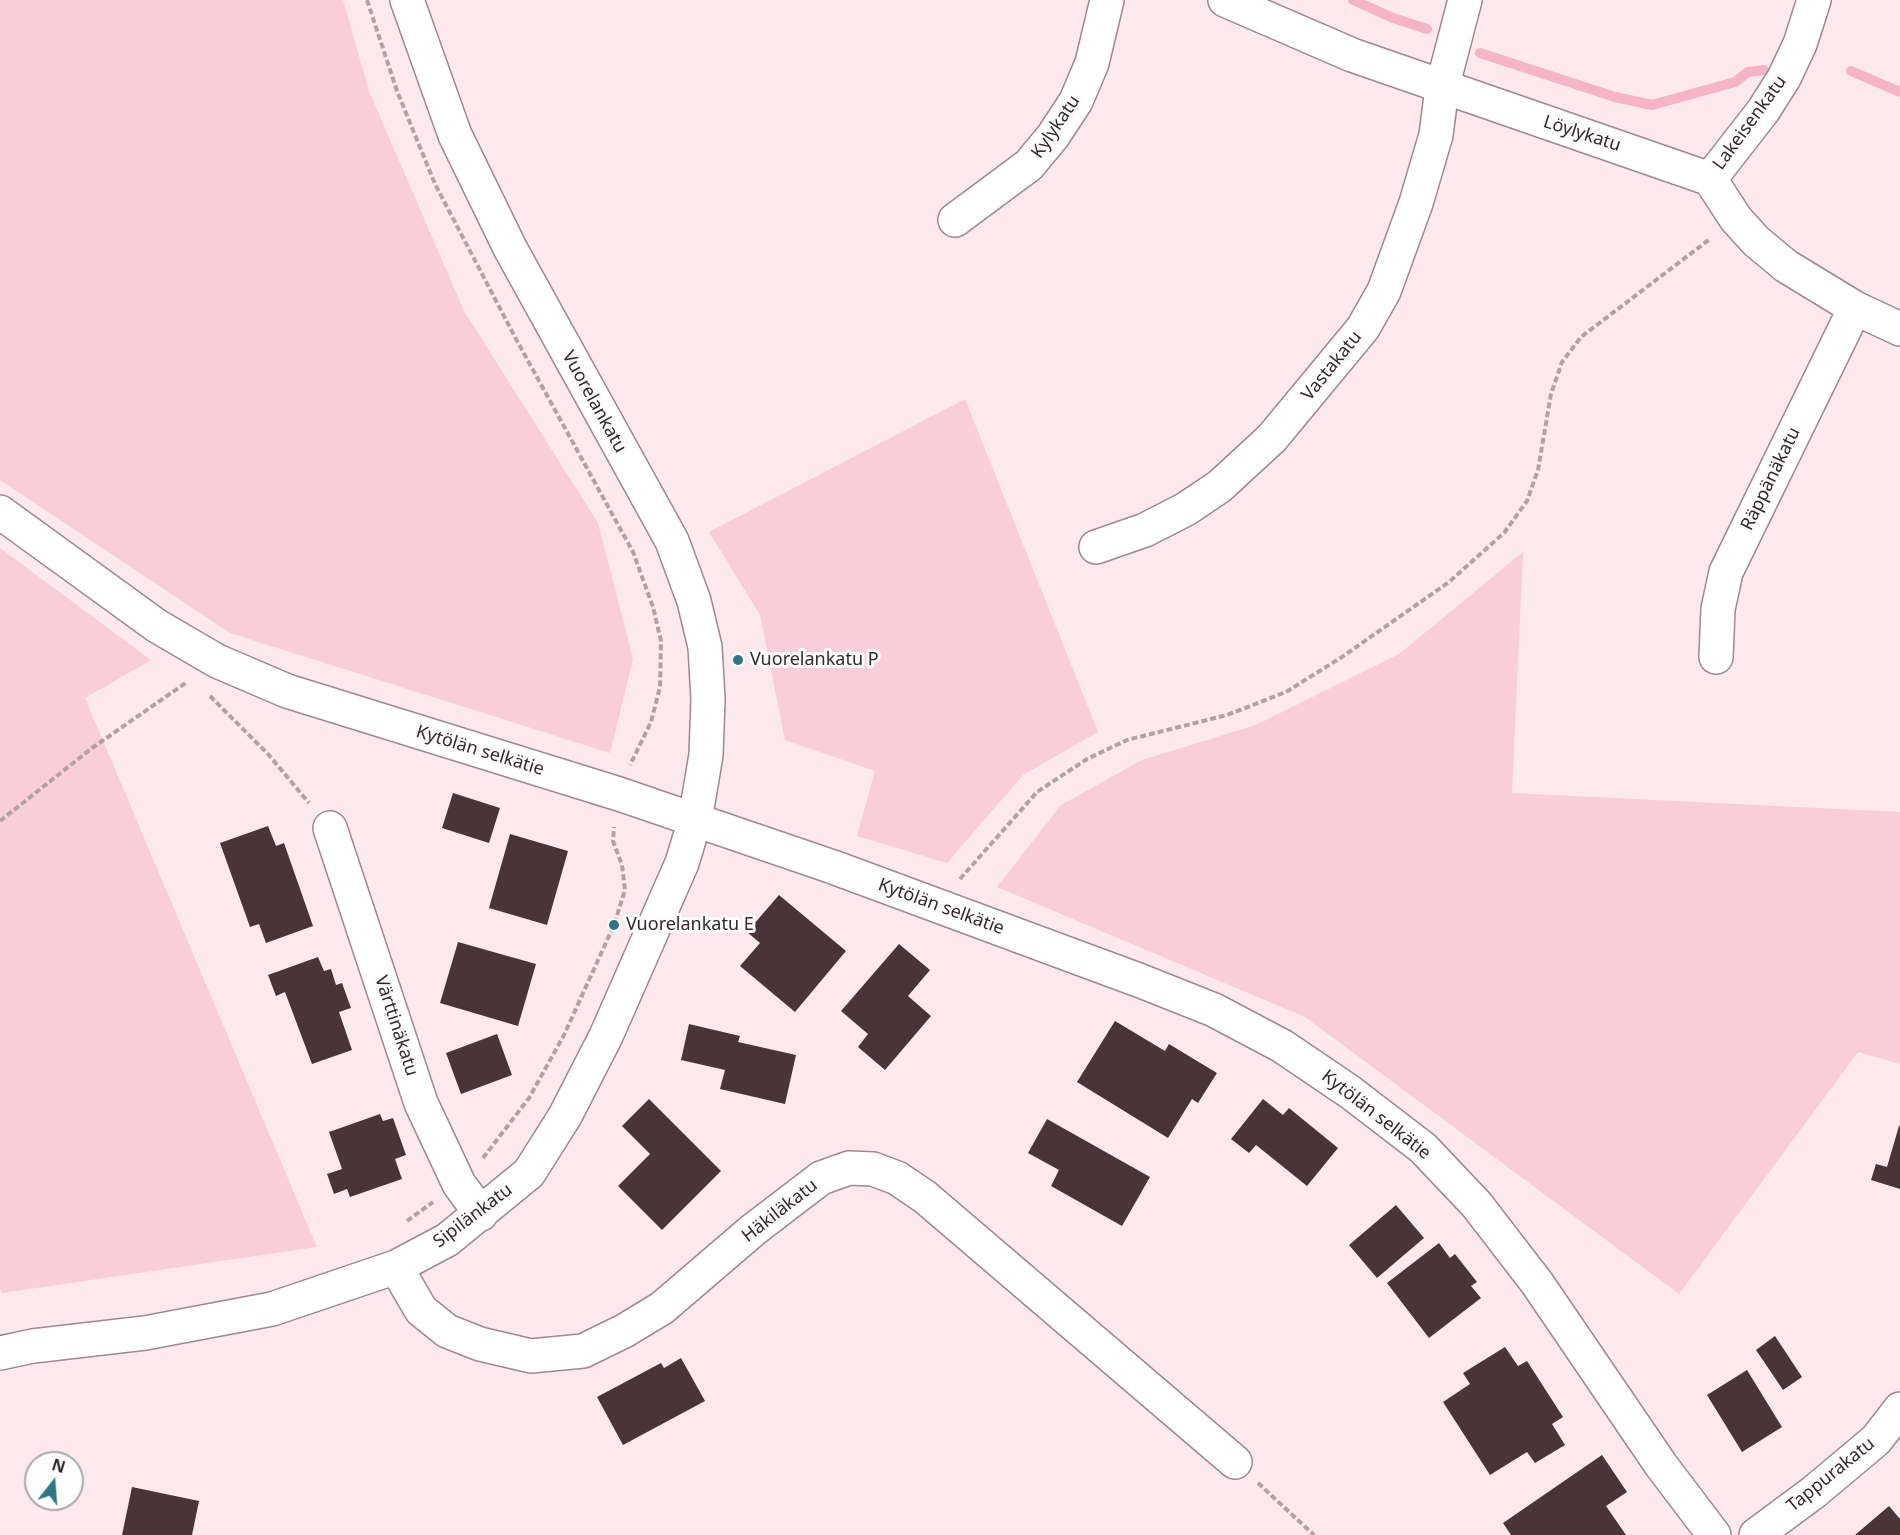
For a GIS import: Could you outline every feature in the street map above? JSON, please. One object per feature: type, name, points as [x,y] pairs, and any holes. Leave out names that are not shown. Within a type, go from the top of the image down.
[{"type":"street","name":"Vuorelankatu","points":[[407,0],[455,135],[510,248],[672,541],[694,601],[705,647],[708,699],[706,755],[695,820]]},
{"type":"street","name":"Kylykatu","points":[[955,220],[1029,165],[1053,136],[1076,101],[1092,63],[1107,0]]},
{"type":"street","name":"Löylykatu","points":[[1225,0],[1352,55],[1443,88],[1658,159],[1710,179]]},
{"type":"street","name":"Vastakatu","points":[[1096,548],[1145,530],[1186,509],[1220,486],[1272,438],[1363,328],[1384,291],[1403,243],[1436,135],[1443,88],[1465,0]]},
{"type":"street","name":"Lakeisenkatu","points":[[1710,179],[1763,111],[1784,78],[1800,44],[1814,0]]},
{"type":"street","points":[[1710,179],[1736,219],[1756,241],[1786,266],[1855,308],[1900,329]]},
{"type":"street","name":"Räppänäkatu","points":[[1716,657],[1718,609],[1726,572],[1855,308]]},
{"type":"street","name":"Kytölän selkätie","points":[[0,512],[157,626],[217,662],[287,691],[619,794],[941,907],[1214,1010],[1282,1046],[1350,1092],[1422,1148],[1477,1205],[1537,1283],[1661,1465],[1714,1535]]},
{"type":"street","name":"Sipilänkatu","points":[[0,1353],[33,1346],[145,1333],[272,1308],[396,1267],[447,1240],[481,1214],[529,1173],[565,1116],[649,943],[682,863],[695,820]]},
{"type":"street","name":"Värttinäkatu","points":[[330,828],[421,1103],[459,1184],[481,1214]]},
{"type":"street","name":"Häkiläkatu","points":[[396,1267],[421,1310],[447,1331],[480,1344],[531,1356],[583,1351],[624,1331],[662,1308],[777,1210],[821,1178],[849,1168],[873,1168],[897,1178],[924,1197],[1235,1462]]},
{"type":"street","name":"Tappurakatu","points":[[1756,1535],[1814,1492],[1876,1440],[1900,1409]]},
{"type":"path","points":[[367,0],[397,91],[435,184],[516,339],[633,552],[653,607],[660,641],[660,687],[651,722],[619,794],[613,841],[622,865],[625,890],[614,925],[564,1035],[529,1098],[497,1144],[459,1184],[402,1224]]},
{"type":"path","points":[[941,907],[953,888],[1037,792],[1087,759],[1127,740],[1227,715],[1286,692],[1342,657],[1449,582],[1504,533],[1527,501],[1538,470],[1551,394],[1562,362],[1581,337],[1736,219]]},
{"type":"path","points":[[0,821],[92,748],[217,662]]},
{"type":"path","points":[[209,695],[268,754],[330,828]]},
{"type":"path","points":[[1235,1462],[1314,1535]]},
{"type":"shaded area","points":[[0,0],[343,0],[369,91],[464,311],[598,523],[633,659],[610,753],[230,633],[0,480]]},
{"type":"shaded area","points":[[965,399],[1098,732],[1023,775],[947,863],[857,836],[875,771],[785,740],[760,615],[709,532]]},
{"type":"shaded area","points":[[0,548],[151,660],[85,698],[317,1247],[2,1293],[0,1289]]},
{"type":"shaded area","points":[[1523,552],[1512,793],[1900,812],[1900,1064],[1858,1052],[1679,1294],[1305,1017],[997,887],[1061,805],[1142,760],[1256,725],[1399,654]]},
{"type":"building","points":[[453,793],[500,808],[489,843],[442,828]]},
{"type":"building","points":[[268,826],[276,846],[284,843],[313,926],[266,943],[259,924],[250,927],[220,843]]},
{"type":"building","points":[[510,834],[568,851],[547,925],[489,908]]},
{"type":"building","points":[[779,895],[846,951],[795,1012],[740,966],[760,943],[747,932]]},
{"type":"building","points":[[458,942],[536,964],[518,1026],[440,1003]]},
{"type":"building","points":[[899,944],[930,970],[908,996],[931,1016],[885,1070],[858,1047],[868,1034],[841,1011]]},
{"type":"building","points":[[318,957],[324,971],[331,969],[336,985],[342,983],[351,1008],[339,1012],[352,1050],[312,1064],[285,992],[276,996],[268,975]]},
{"type":"building","points":[[1115,1021],[1165,1051],[1169,1044],[1217,1073],[1198,1103],[1192,1099],[1168,1138],[1077,1082]]},
{"type":"building","points":[[689,1024],[740,1036],[738,1042],[796,1055],[785,1104],[720,1089],[725,1070],[681,1060]]},
{"type":"building","points":[[497,1034],[512,1075],[461,1094],[446,1053]]},
{"type":"building","points":[[649,1099],[721,1171],[662,1230],[618,1186],[650,1154],[622,1126]]},
{"type":"building","points":[[1263,1099],[1283,1115],[1289,1108],[1338,1148],[1307,1186],[1256,1145],[1249,1153],[1231,1139]]},
{"type":"building","points":[[380,1114],[383,1121],[393,1118],[406,1155],[395,1159],[402,1179],[350,1197],[347,1189],[334,1194],[327,1174],[342,1169],[329,1132]]},
{"type":"building","points":[[1047,1119],[1150,1177],[1122,1226],[1051,1186],[1059,1170],[1028,1153]]},
{"type":"building","points":[[1899,1126],[1900,1189],[1871,1180],[1876,1164],[1887,1167]]},
{"type":"building","points":[[1396,1205],[1424,1238],[1377,1278],[1349,1245]]},
{"type":"building","points":[[1439,1243],[1450,1258],[1455,1254],[1477,1282],[1471,1286],[1481,1298],[1429,1338],[1387,1283]]},
{"type":"building","points":[[1775,1336],[1802,1377],[1783,1390],[1756,1350]]},
{"type":"building","points":[[1505,1347],[1518,1366],[1527,1361],[1563,1417],[1552,1424],[1565,1445],[1535,1463],[1527,1452],[1490,1475],[1443,1402],[1470,1384],[1463,1373]]},
{"type":"building","points":[[681,1358],[705,1401],[623,1445],[597,1397],[661,1363],[664,1368]]},
{"type":"building","points":[[1747,1370],[1782,1427],[1742,1452],[1707,1395]]},
{"type":"building","points":[[1602,1455],[1627,1492],[1606,1506],[1626,1535],[1511,1535],[1503,1523]]},
{"type":"building","points":[[132,1487],[199,1501],[192,1535],[122,1535]]},
{"type":"building","points":[[1889,1506],[1900,1519],[1900,1535],[1855,1535]]},
{"type":"waterway","points":[[1353,0],[1393,18],[1427,29]]},
{"type":"waterway","points":[[1480,53],[1615,97],[1652,105],[1735,82],[1748,72],[1764,70]]},
{"type":"waterway","points":[[1851,71],[1900,92]]},
{"type":"place","name":"Vuorelankatu P","points":[[738,660]]},
{"type":"place","name":"Vuorelankatu E","points":[[614,925]]}]
